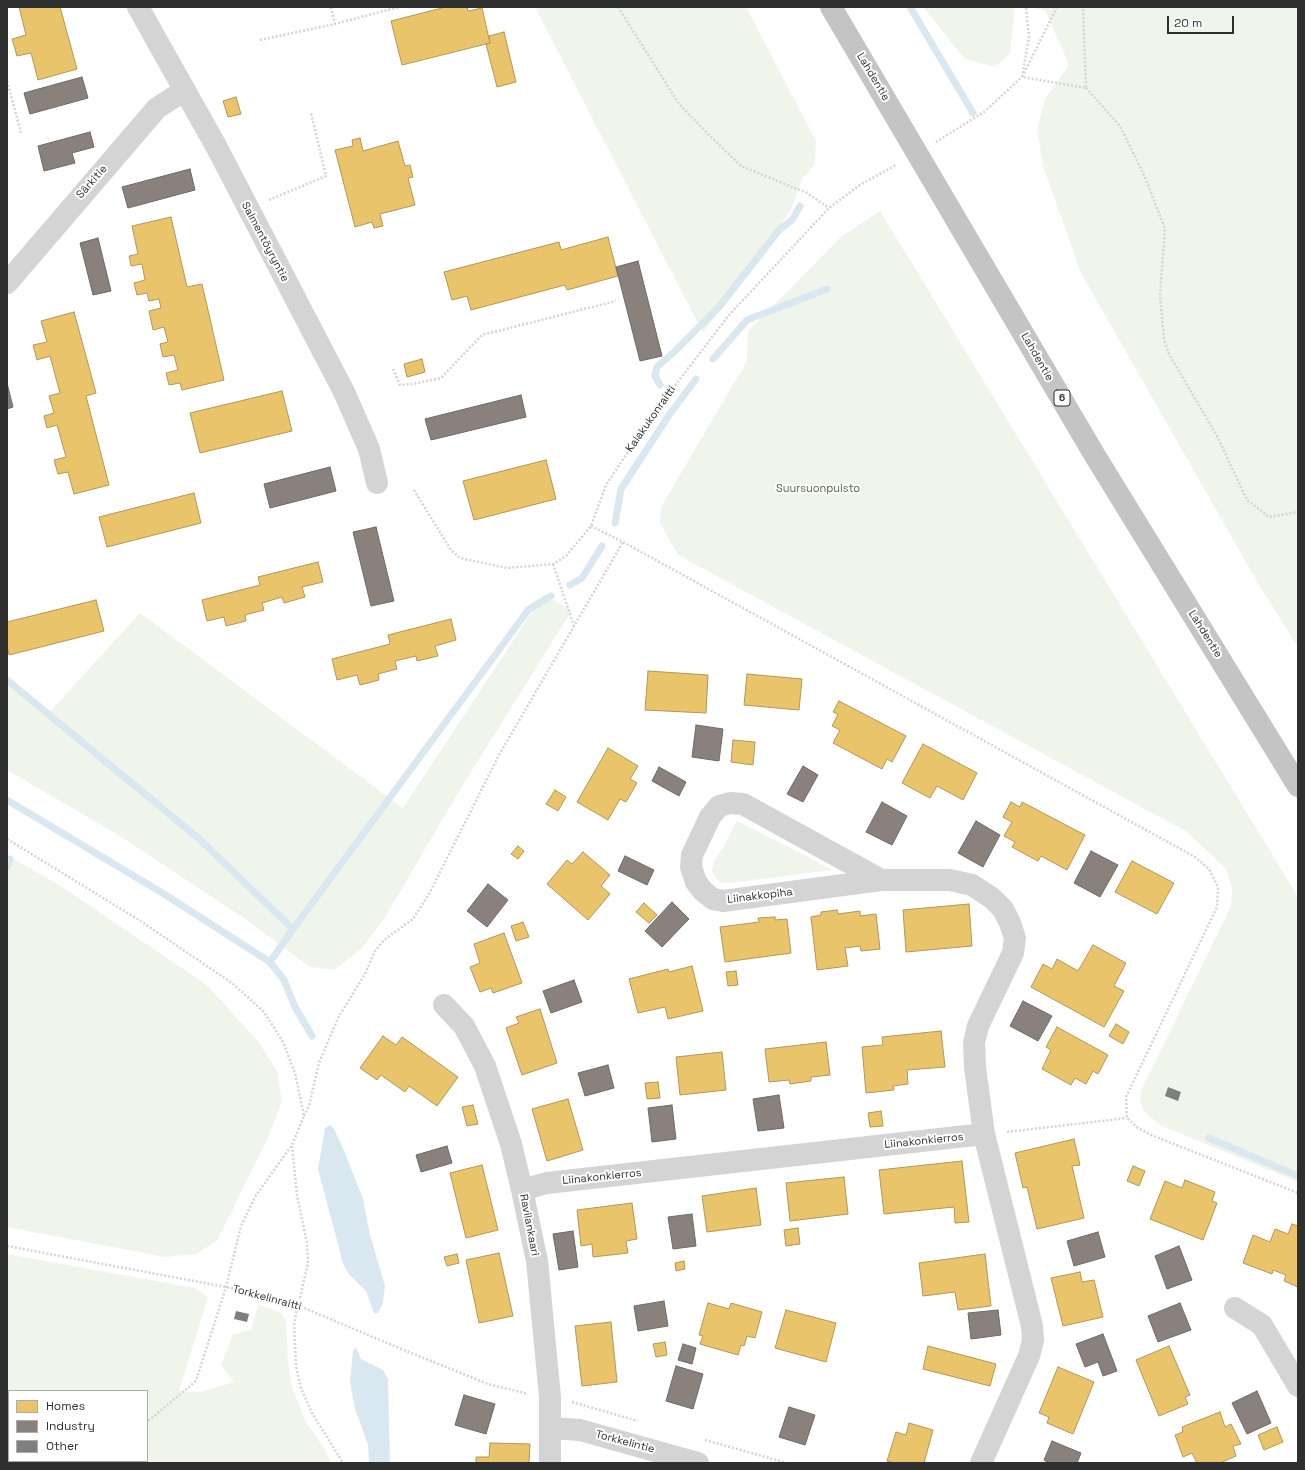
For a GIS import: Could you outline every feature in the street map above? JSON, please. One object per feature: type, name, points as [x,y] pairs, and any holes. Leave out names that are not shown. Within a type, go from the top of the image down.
[{"type":"highway","name":"Lahdentie","points":[[831,7],[1094,454],[1298,786]]},
{"type":"street","name":"Salmentöyryntie","points":[[138,7],[186,90],[344,392],[369,449],[377,483]]},
{"type":"street","name":"Särkitie","points":[[7,283],[157,108],[186,90]]},
{"type":"street","name":"Liinakkopiha","points":[[881,880],[743,804],[730,803],[720,806],[710,817],[692,855],[691,867],[696,882],[713,900],[723,901],[881,880],[950,880],[972,884],[992,898],[1003,909],[1010,923],[1014,938],[1013,953],[978,1026],[974,1043],[975,1067],[984,1134]]},
{"type":"street","name":"Ravilankaari","points":[[444,1005],[464,1026],[485,1066],[511,1144],[522,1190],[537,1261],[550,1398],[550,1463]]},
{"type":"street","name":"Liinakonkierros","points":[[522,1190],[547,1183],[984,1134]]},
{"type":"street","points":[[981,1463],[1029,1356],[1033,1340],[1032,1326],[984,1134]]},
{"type":"street","points":[[1236,1308],[1262,1324],[1298,1386]]},
{"type":"street","name":"Torkkelintie","points":[[551,1428],[580,1430],[698,1463]]},
{"type":"path","points":[[331,7],[335,24]]},
{"type":"path","points":[[260,40],[335,24],[399,7]]},
{"type":"path","points":[[618,7],[679,104],[741,166],[807,193],[829,208]]},
{"type":"path","points":[[1022,77],[1029,37],[1026,7]]},
{"type":"path","points":[[935,142],[984,112],[1022,77],[1057,7]]},
{"type":"path","points":[[1083,7],[1086,88]]},
{"type":"path","points":[[1022,77],[1086,88],[1120,126],[1145,177],[1165,229],[1160,295],[1164,339],[1169,354],[1217,436],[1247,500],[1269,517],[1298,512]]},
{"type":"path","points":[[7,81],[21,133]]},
{"type":"path","points":[[268,200],[326,176],[312,114]]},
{"type":"path","name":"Kalakukonraitti","points":[[414,490],[451,550],[460,558],[507,568],[552,564],[566,556],[591,526],[606,485],[651,417],[729,315],[829,208],[860,185],[896,165]]},
{"type":"path","points":[[392,369],[400,384],[414,384],[441,378],[482,335],[616,301]]},
{"type":"path","points":[[591,526],[623,542],[1195,857],[1209,869],[1218,887],[1217,908],[1126,1097],[1127,1118],[1138,1128],[1151,1135],[1298,1193]]},
{"type":"path","points":[[148,1421],[196,1381],[226,1287],[241,1226],[248,1211],[292,1145],[309,1106],[319,1063],[338,1018],[365,974],[375,951],[384,940],[413,918],[428,894],[500,755],[623,542]]},
{"type":"path","points":[[552,564],[574,626]]},
{"type":"path","points":[[7,839],[146,924],[218,973],[253,1001],[264,1012],[286,1048],[295,1073],[304,1116]]},
{"type":"path","points":[[984,1134],[1127,1118]]},
{"type":"path","points":[[292,1145],[297,1195],[307,1243],[308,1263],[297,1305],[294,1344],[301,1388],[312,1413],[343,1463]]},
{"type":"path","name":"Torkkelinraitti","points":[[7,1246],[226,1287],[297,1305],[488,1384],[531,1394]]},
{"type":"green space","points":[[535,7],[746,7],[816,141],[815,164],[802,179],[790,212],[703,333]]},
{"type":"green space","points":[[923,7],[1015,7],[1010,53],[995,67],[965,59]]},
{"type":"green space","points":[[1027,7],[1298,7],[1298,647],[1259,585],[1081,273],[1043,166],[1037,130],[1045,99],[1069,65],[1045,10]]},
{"type":"green space","name":"Suursuonpuisto","points":[[880,211],[1298,897],[1298,1182],[1162,1126],[1145,1113],[1140,1101],[1141,1091],[1231,906],[1232,887],[1226,869],[1187,832],[678,555],[660,523],[661,507],[747,361],[748,331],[841,237]]},
{"type":"green space","points":[[543,595],[572,610],[461,788],[384,919],[360,950],[334,970],[310,967],[245,919],[120,836],[7,770],[7,684],[47,715],[140,613],[403,808]]},
{"type":"green space","points":[[737,821],[832,870],[730,883],[718,881],[712,872],[714,861],[723,848]]},
{"type":"green space","points":[[7,855],[62,887],[207,985],[260,1044],[277,1071],[282,1101],[268,1138],[217,1241],[196,1254],[165,1257],[7,1227]]},
{"type":"green space","points":[[7,1254],[195,1288],[208,1297],[179,1391],[201,1392],[234,1382],[221,1365],[233,1334],[251,1330],[258,1305],[280,1312],[286,1320],[288,1362],[292,1388],[306,1422],[326,1451],[331,1463],[7,1463]]},
{"type":"shaded area","points":[[330,1125],[334,1129],[345,1153],[363,1199],[370,1235],[385,1286],[383,1303],[378,1313],[374,1313],[366,1291],[348,1273],[343,1263],[318,1169],[325,1128]]},
{"type":"shaded area","points":[[356,1347],[361,1359],[383,1370],[388,1379],[390,1463],[369,1463],[368,1445],[355,1409],[350,1382],[353,1350]]},
{"type":"building: Homes","points":[[19,7],[60,7],[77,69],[38,80],[31,53],[17,56],[12,39],[26,35]]},
{"type":"building: Homes","points":[[446,7],[467,7],[468,11],[482,8],[490,43],[402,65],[391,21]]},
{"type":"building: Homes","points":[[504,32],[516,82],[497,87],[486,44],[490,43],[489,36]]},
{"type":"building: Homes","points":[[236,97],[241,114],[228,117],[223,101]]},
{"type":"building: Homes","points":[[360,138],[363,151],[398,141],[405,166],[410,165],[413,177],[408,178],[415,205],[380,214],[383,226],[374,228],[372,222],[355,227],[335,150],[353,146],[352,140]]},
{"type":"building: Homes","points":[[171,217],[187,287],[202,284],[224,380],[182,390],[180,383],[169,385],[166,373],[178,370],[174,355],[163,357],[160,344],[168,342],[164,327],[153,330],[149,311],[161,308],[159,299],[149,301],[147,293],[137,295],[134,283],[145,280],[142,264],[131,266],[129,256],[138,254],[132,226]]},
{"type":"building: Homes","points":[[608,237],[618,276],[567,290],[565,285],[471,310],[467,296],[452,300],[444,272],[559,242],[561,250]]},
{"type":"building: Homes","points":[[74,312],[96,393],[86,396],[109,485],[74,494],[68,472],[58,474],[54,460],[66,457],[57,425],[47,428],[44,416],[54,413],[49,396],[60,393],[50,356],[37,360],[33,345],[47,342],[41,321]]},
{"type":"building: Homes","points":[[422,359],[425,372],[407,377],[404,364]]},
{"type":"building: Homes","points":[[282,391],[292,431],[200,453],[190,413]]},
{"type":"building: Homes","points":[[546,460],[556,499],[474,520],[463,481]]},
{"type":"building: Homes","points":[[194,493],[201,523],[107,547],[99,517]]},
{"type":"building: Homes","points":[[318,562],[323,582],[302,587],[305,597],[284,603],[282,597],[262,603],[264,610],[245,615],[246,621],[226,626],[224,617],[207,621],[202,600],[260,585],[258,577]]},
{"type":"building: Homes","points":[[96,600],[104,631],[9,655],[7,646],[7,622]]},
{"type":"building: Homes","points":[[451,619],[456,640],[435,646],[438,656],[417,661],[416,656],[395,661],[397,669],[378,674],[379,680],[360,685],[357,675],[337,680],[332,659],[390,644],[388,635]]},
{"type":"building: Homes","points":[[648,671],[708,675],[706,713],[645,710]]},
{"type":"building: Homes","points":[[747,674],[802,679],[799,710],[744,705]]},
{"type":"building: Homes","points":[[839,701],[906,736],[892,762],[887,759],[882,769],[833,743],[840,730],[832,726],[838,714],[833,712]]},
{"type":"building: Homes","points":[[733,740],[755,742],[753,765],[731,762]]},
{"type":"building: Homes","points":[[923,744],[977,773],[963,800],[937,786],[930,798],[902,783]]},
{"type":"building: Homes","points":[[608,748],[638,766],[630,779],[637,783],[626,802],[620,799],[608,820],[577,802]]},
{"type":"building: Homes","points":[[555,790],[566,797],[558,811],[546,804]]},
{"type":"building: Homes","points":[[1011,802],[1020,807],[1022,802],[1085,835],[1067,870],[1041,856],[1038,861],[1012,847],[1015,842],[1004,836],[1012,822],[1003,817]]},
{"type":"building: Homes","points":[[518,846],[524,851],[518,859],[511,854]]},
{"type":"building: Homes","points":[[583,852],[610,875],[601,886],[610,894],[588,920],[547,884],[567,860],[572,864]]},
{"type":"building: Homes","points":[[1132,861],[1174,883],[1157,914],[1115,892]]},
{"type":"building: Homes","points":[[644,903],[657,915],[649,923],[636,912]]},
{"type":"building: Homes","points":[[969,904],[972,946],[906,952],[903,910]]},
{"type":"building: Homes","points":[[837,910],[838,914],[860,911],[860,916],[876,914],[880,949],[861,951],[860,946],[845,948],[848,966],[817,970],[811,917],[821,915],[821,912]]},
{"type":"building: Homes","points":[[775,917],[775,920],[787,919],[791,953],[725,962],[720,927],[759,922],[758,918]]},
{"type":"building: Homes","points":[[523,922],[529,937],[516,941],[511,926]]},
{"type":"building: Homes","points":[[504,933],[522,983],[493,993],[491,988],[480,992],[470,967],[480,963],[474,944]]},
{"type":"building: Homes","points":[[1093,945],[1126,963],[1114,986],[1124,991],[1104,1027],[1031,987],[1043,964],[1052,969],[1057,959],[1078,971]]},
{"type":"building: Homes","points":[[692,966],[703,1011],[668,1019],[665,1007],[638,1013],[629,979],[668,969],[669,972]]},
{"type":"building: Homes","points":[[736,971],[738,985],[728,986],[726,972]]},
{"type":"building: Homes","points":[[540,1009],[557,1063],[522,1075],[506,1028],[519,1023],[516,1017]]},
{"type":"building: Homes","points":[[1116,1024],[1129,1032],[1123,1044],[1109,1036]]},
{"type":"building: Homes","points":[[1057,1027],[1108,1055],[1098,1074],[1093,1071],[1086,1084],[1075,1078],[1071,1085],[1042,1069],[1051,1050],[1046,1047]]},
{"type":"building: Homes","points":[[941,1031],[945,1067],[907,1070],[908,1084],[893,1086],[894,1090],[866,1093],[862,1047],[883,1045],[882,1037]]},
{"type":"building: Homes","points":[[383,1036],[396,1045],[402,1037],[458,1077],[437,1106],[409,1086],[405,1092],[381,1075],[377,1080],[360,1068]]},
{"type":"building: Homes","points":[[826,1042],[830,1075],[811,1077],[811,1081],[790,1084],[789,1080],[769,1082],[765,1049]]},
{"type":"building: Homes","points":[[722,1052],[726,1090],[680,1095],[676,1057]]},
{"type":"building: Homes","points":[[658,1082],[660,1098],[647,1099],[645,1083]]},
{"type":"building: Homes","points":[[568,1099],[583,1150],[547,1161],[532,1109]]},
{"type":"building: Homes","points":[[473,1105],[478,1124],[467,1126],[462,1107]]},
{"type":"building: Homes","points":[[881,1111],[883,1126],[870,1127],[868,1113]]},
{"type":"building: Homes","points":[[1074,1139],[1080,1165],[1072,1166],[1084,1218],[1037,1229],[1027,1187],[1023,1188],[1015,1153]]},
{"type":"building: Homes","points":[[962,1161],[969,1222],[955,1223],[954,1207],[884,1214],[879,1170]]},
{"type":"building: Homes","points":[[482,1165],[498,1230],[466,1238],[450,1173]]},
{"type":"building: Homes","points":[[1133,1166],[1145,1171],[1139,1186],[1127,1181]]},
{"type":"building: Homes","points":[[844,1177],[848,1214],[790,1221],[786,1183]]},
{"type":"building: Homes","points":[[1185,1180],[1215,1192],[1212,1201],[1217,1203],[1203,1240],[1150,1219],[1165,1181],[1182,1188]]},
{"type":"building: Homes","points":[[756,1188],[761,1225],[707,1232],[702,1196]]},
{"type":"building: Homes","points":[[632,1203],[637,1239],[626,1241],[628,1253],[593,1257],[592,1244],[581,1246],[577,1210]]},
{"type":"building: Homes","points":[[1292,1224],[1298,1226],[1298,1287],[1284,1281],[1286,1275],[1273,1270],[1272,1274],[1243,1263],[1253,1235],[1270,1242],[1275,1229],[1288,1234]]},
{"type":"building: Homes","points":[[798,1228],[800,1244],[786,1246],[784,1230]]},
{"type":"building: Homes","points":[[499,1253],[513,1316],[479,1323],[466,1260]]},
{"type":"building: Homes","points":[[457,1254],[459,1263],[447,1266],[444,1257]]},
{"type":"building: Homes","points":[[985,1254],[991,1306],[958,1310],[955,1292],[923,1296],[919,1263]]},
{"type":"building: Homes","points":[[684,1261],[685,1269],[676,1271],[675,1263]]},
{"type":"building: Homes","points":[[1080,1272],[1082,1282],[1094,1280],[1103,1317],[1063,1326],[1051,1278]]},
{"type":"building: Homes","points":[[708,1303],[729,1309],[731,1303],[762,1312],[755,1338],[747,1336],[744,1346],[741,1345],[738,1355],[700,1344],[703,1336],[699,1335]]},
{"type":"building: Homes","points":[[786,1310],[836,1323],[826,1362],[775,1348]]},
{"type":"building: Homes","points":[[611,1322],[617,1382],[582,1386],[575,1326]]},
{"type":"building: Homes","points":[[665,1342],[667,1355],[656,1357],[653,1344]]},
{"type":"building: Homes","points":[[928,1346],[996,1364],[990,1386],[923,1369]]},
{"type":"building: Homes","points":[[1169,1346],[1190,1395],[1185,1397],[1188,1404],[1159,1416],[1136,1360]]},
{"type":"building: Homes","points":[[1058,1367],[1094,1382],[1073,1434],[1047,1423],[1049,1417],[1039,1413]]},
{"type":"building: Homes","points":[[1220,1412],[1225,1427],[1231,1424],[1241,1444],[1233,1446],[1236,1456],[1220,1463],[1197,1463],[1192,1453],[1183,1457],[1175,1435],[1183,1432],[1182,1427]]},
{"type":"building: Homes","points":[[909,1423],[933,1430],[924,1463],[895,1463],[887,1461],[896,1432],[906,1435]]},
{"type":"building: Homes","points":[[1277,1427],[1283,1442],[1264,1450],[1258,1435]]},
{"type":"building: Homes","points":[[490,1443],[530,1444],[529,1463],[476,1463],[476,1457],[489,1457]]},
{"type":"building: Industry","points":[[82,77],[88,98],[30,114],[24,93]]},
{"type":"building: Industry","points":[[90,132],[94,147],[72,153],[75,163],[44,171],[38,146]]},
{"type":"building: Industry","points":[[190,169],[195,190],[128,208],[122,187]]},
{"type":"building: Industry","points":[[98,238],[111,291],[93,295],[80,243]]},
{"type":"building: Industry","points":[[638,261],[662,356],[640,361],[616,267]]},
{"type":"building: Industry","points":[[7,383],[13,407],[7,409]]},
{"type":"building: Industry","points":[[521,395],[526,417],[431,440],[425,419]]},
{"type":"building: Industry","points":[[330,467],[336,491],[270,508],[264,484]]},
{"type":"building: Industry","points":[[376,527],[394,601],[371,606],[353,532]]},
{"type":"building: Industry","points":[[696,725],[723,729],[719,761],[692,757]]},
{"type":"building: Industry","points":[[803,766],[818,775],[803,802],[787,794]]},
{"type":"building: Industry","points":[[659,767],[686,782],[679,796],[652,781]]},
{"type":"building: Industry","points":[[882,802],[907,816],[892,845],[866,832]]},
{"type":"building: Industry","points":[[976,821],[1000,835],[983,867],[958,853]]},
{"type":"building: Industry","points":[[1091,851],[1118,865],[1100,897],[1074,883]]},
{"type":"building: Industry","points":[[625,856],[654,870],[647,885],[618,871]]},
{"type":"building: Industry","points":[[488,884],[508,900],[487,927],[467,911]]},
{"type":"building: Industry","points":[[672,902],[689,919],[662,947],[645,931]]},
{"type":"building: Industry","points":[[574,980],[582,1002],[551,1013],[543,991]]},
{"type":"building: Industry","points":[[1023,1001],[1052,1016],[1038,1041],[1010,1026]]},
{"type":"building: Industry","points":[[608,1065],[614,1088],[585,1096],[578,1073]]},
{"type":"building: Industry","points":[[779,1095],[784,1128],[758,1131],[753,1099]]},
{"type":"building: Industry","points":[[672,1105],[676,1139],[652,1142],[648,1108]]},
{"type":"building: Industry","points":[[447,1146],[452,1163],[421,1172],[416,1155]]},
{"type":"building: Industry","points":[[692,1214],[696,1246],[673,1249],[668,1217]]},
{"type":"building: Industry","points":[[573,1231],[578,1267],[559,1270],[553,1234]]},
{"type":"building: Industry","points":[[1098,1232],[1105,1257],[1074,1266],[1067,1241]]},
{"type":"building: Industry","points":[[1179,1246],[1192,1280],[1167,1289],[1155,1256]]},
{"type":"building: Industry","points":[[664,1301],[668,1326],[638,1331],[634,1306]]},
{"type":"building: Industry","points":[[1180,1303],[1191,1330],[1158,1342],[1148,1316]]},
{"type":"building: Industry","points":[[998,1310],[1001,1335],[971,1339],[968,1313]]},
{"type":"building: Industry","points":[[1103,1334],[1117,1371],[1103,1376],[1098,1362],[1085,1367],[1076,1344]]},
{"type":"building: Industry","points":[[683,1344],[696,1348],[692,1364],[678,1360]]},
{"type":"building: Industry","points":[[676,1366],[703,1374],[693,1409],[666,1401]]},
{"type":"building: Industry","points":[[1257,1391],[1271,1423],[1247,1434],[1232,1403]]},
{"type":"building: Industry","points":[[464,1395],[495,1404],[486,1434],[455,1425]]},
{"type":"building: Industry","points":[[789,1407],[815,1415],[805,1445],[779,1437]]},
{"type":"building: Industry","points":[[1052,1441],[1081,1453],[1077,1463],[1049,1463],[1044,1460]]},
{"type":"building: Other","points":[[1168,1087],[1181,1092],[1178,1101],[1165,1096]]},
{"type":"building: Other","points":[[236,1311],[249,1314],[247,1322],[234,1319]]},
{"type":"waterway","points":[[910,7],[973,113]]},
{"type":"waterway","points":[[660,385],[655,376],[657,367],[719,307],[779,230],[792,220],[800,206]]},
{"type":"waterway","points":[[713,359],[747,320],[827,289]]},
{"type":"waterway","points":[[615,523],[621,489],[669,415],[696,379]]},
{"type":"waterway","points":[[570,585],[582,578],[602,546]]},
{"type":"waterway","points":[[293,929],[529,609],[551,596]]},
{"type":"waterway","points":[[7,680],[197,837],[293,929],[270,962]]},
{"type":"waterway","points":[[7,800],[164,894],[270,962],[284,980],[295,1007],[312,1036]]},
{"type":"waterway","points":[[7,867],[10,859]]},
{"type":"waterway","points":[[1209,1138],[1298,1176]]}]
